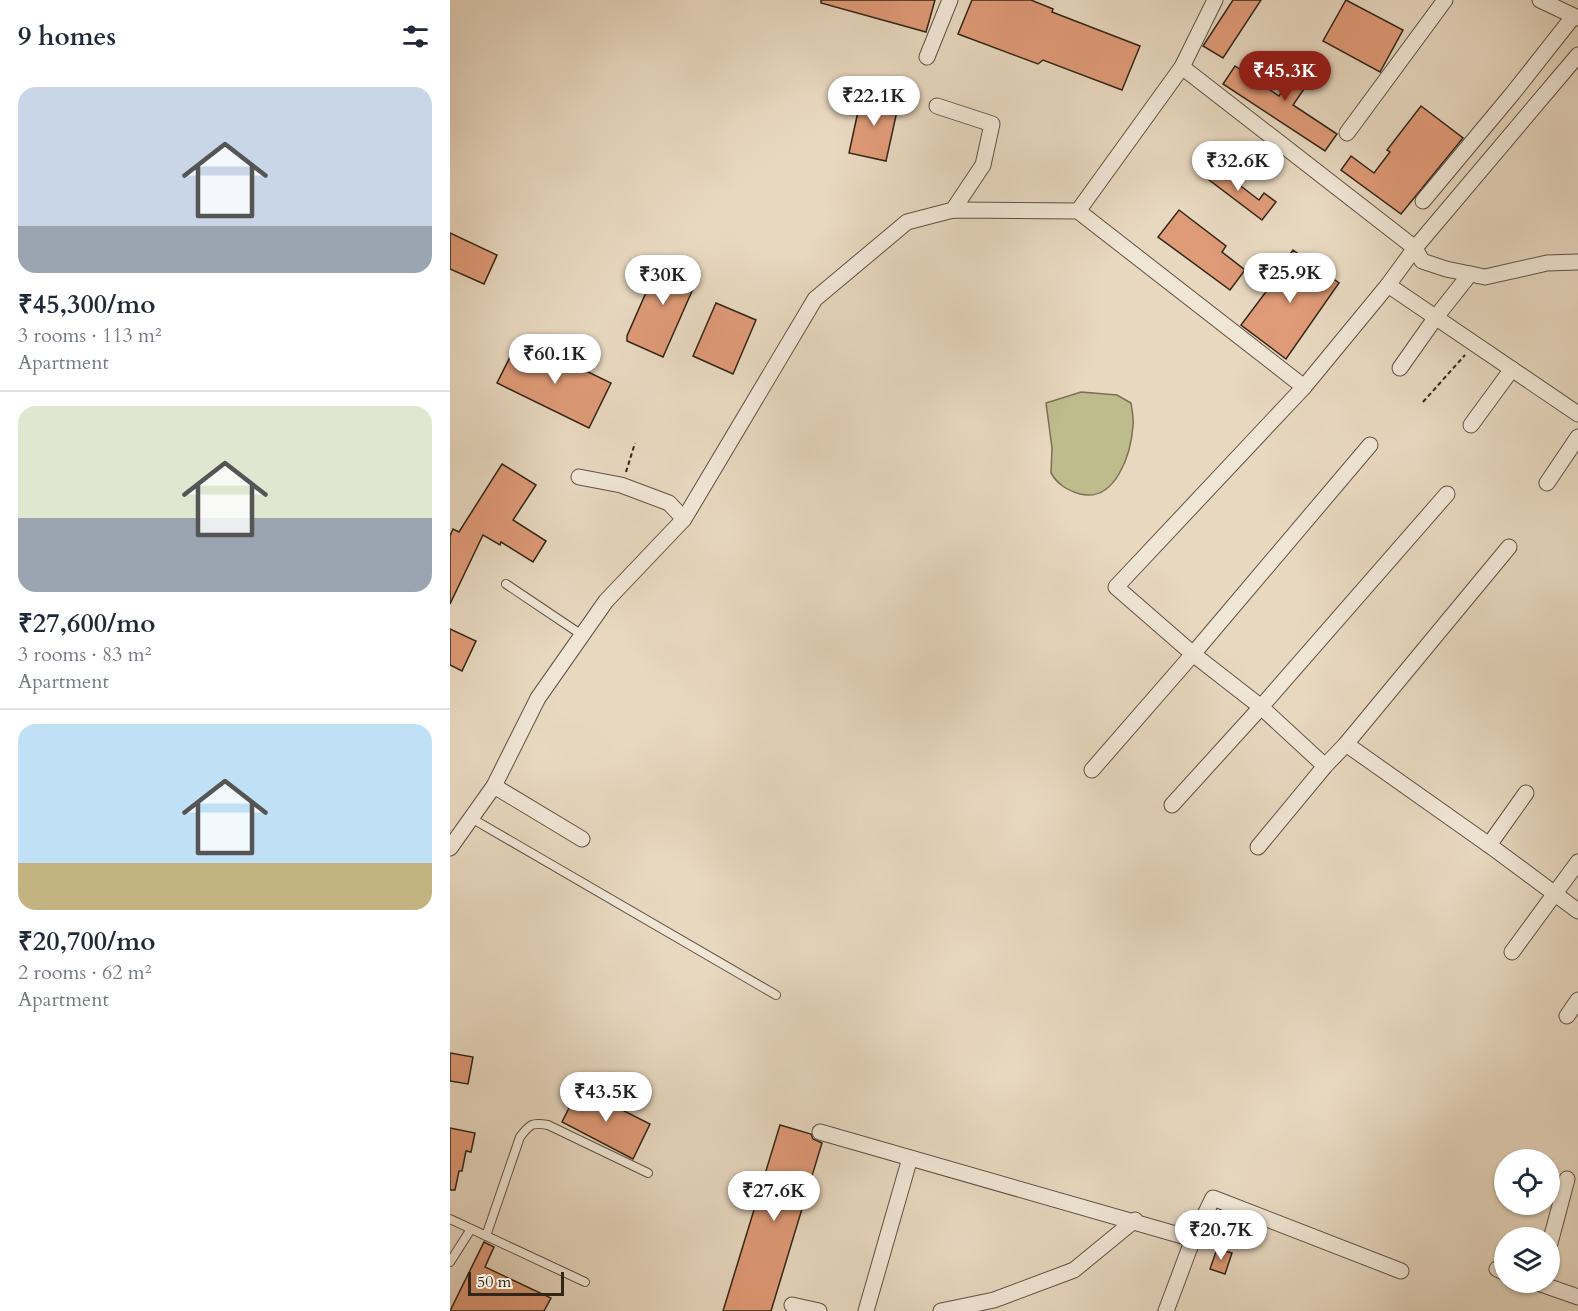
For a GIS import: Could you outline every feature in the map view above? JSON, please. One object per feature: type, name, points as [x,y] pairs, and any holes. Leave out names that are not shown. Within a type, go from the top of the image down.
[{"type":"street","points":[[927,57],[950,0]]},
{"type":"street","points":[[1078,211],[1182,67],[1215,0]]},
{"type":"street","points":[[1347,133],[1445,0]]},
{"type":"street","points":[[1423,201],[1576,18],[1540,0]]},
{"type":"street","points":[[1326,766],[1261,707],[1193,654],[1116,587],[1304,387],[1388,285],[1415,248],[1578,55]]},
{"type":"street","points":[[1182,67],[1415,248],[1422,261],[1485,277],[1547,263],[1578,262]]},
{"type":"street","points":[[937,106],[992,124],[983,165],[953,210]]},
{"type":"street","points":[[450,848],[494,786],[538,698],[606,600],[684,519],[815,299],[907,222],[953,210],[1078,211],[1304,387]]},
{"type":"street","points":[[1400,369],[1436,317],[1470,274]]},
{"type":"street","points":[[1388,285],[1578,414]]},
{"type":"street","points":[[1471,425],[1512,369]]},
{"type":"street","points":[[1546,483],[1578,437]]},
{"type":"street","points":[[1092,770],[1370,445]]},
{"type":"street","points":[[579,477],[622,486],[669,503],[684,519]]},
{"type":"street","points":[[1172,805],[1447,494]]},
{"type":"street","points":[[1258,847],[1509,547]]},
{"type":"street","points":[[1346,744],[1578,911]]},
{"type":"street","points":[[494,786],[582,839]]},
{"type":"street","points":[[1489,845],[1526,793]]},
{"type":"street","points":[[1512,952],[1578,862]]},
{"type":"street","points":[[1567,1016],[1578,1000]]},
{"type":"street","points":[[820,1132],[1135,1220],[1193,1239]]},
{"type":"street","points":[[866,1311],[910,1158]]},
{"type":"street","points":[[1554,1227],[1568,1179]]},
{"type":"street","points":[[1166,1311],[1193,1239],[1213,1198],[1401,1271]]},
{"type":"street","points":[[941,1311],[994,1300],[1074,1270],[1135,1220]]},
{"type":"street","points":[[1560,1291],[1578,1297]]},
{"type":"street","points":[[792,1305],[819,1311]]},
{"type":"lane","points":[[506,584],[582,635]]},
{"type":"lane","points":[[471,819],[776,994]]},
{"type":"lane","points":[[486,1236],[520,1137],[530,1125],[538,1123],[548,1125],[648,1173]]},
{"type":"lane","points":[[450,1219],[585,1282]]},
{"type":"lane","points":[[450,1262],[471,1229]]},
{"type":"path","points":[[1423,402],[1475,343]]},
{"type":"path","points":[[622,486],[635,443]]},
{"type":"shaded area","points":[[1081,392],[1117,395],[1131,403],[1133,415],[1132,437],[1119,474],[1112,484],[1093,495],[1080,494],[1067,489],[1051,473],[1052,448],[1046,403]]},
{"type":"building","points":[[821,0],[935,0],[926,32],[821,3]]},
{"type":"building","points":[[972,0],[1031,0],[1053,9],[1052,12],[1140,46],[1122,90],[1043,60],[1038,64],[958,34]]},
{"type":"building","points":[[1233,0],[1261,0],[1223,58],[1203,46]]},
{"type":"building","points":[[1346,0],[1403,30],[1380,72],[1323,41]]},
{"type":"building","points":[[1306,55],[1321,64],[1293,105],[1337,134],[1325,151],[1223,84],[1235,66],[1279,96]]},
{"type":"building","points":[[862,93],[899,102],[886,161],[849,153]]},
{"type":"building","points":[[1421,106],[1463,138],[1401,214],[1341,170],[1351,156],[1374,173],[1390,152],[1387,150]]},
{"type":"building","points":[[1208,161],[1259,200],[1264,193],[1276,202],[1262,220],[1200,173]]},
{"type":"building","points":[[1179,210],[1226,246],[1222,252],[1245,270],[1230,290],[1158,237]]},
{"type":"building","points":[[450,233],[497,255],[484,284],[450,269]]},
{"type":"building","points":[[1293,250],[1339,283],[1286,359],[1241,325],[1274,281],[1272,280]]},
{"type":"building","points":[[662,256],[700,273],[663,357],[627,341],[627,336]]},
{"type":"building","points":[[716,303],[756,320],[733,374],[693,356]]},
{"type":"building","points":[[515,347],[536,358],[541,349],[611,383],[589,428],[497,383]]},
{"type":"building","points":[[502,464],[536,485],[513,520],[546,541],[533,562],[501,542],[500,545],[483,535],[450,604],[450,536],[453,529],[459,532]]},
{"type":"building","points":[[450,629],[476,641],[462,671],[450,665]]},
{"type":"building","points":[[450,1053],[473,1057],[468,1084],[450,1081]]},
{"type":"building","points":[[579,1088],[650,1124],[633,1159],[562,1122]]},
{"type":"building","points":[[780,1125],[811,1134],[813,1139],[822,1143],[771,1311],[723,1311]]},
{"type":"building","points":[[450,1128],[475,1133],[471,1152],[466,1151],[455,1190],[450,1190]]},
{"type":"building","points":[[484,1242],[494,1247],[485,1267],[551,1298],[544,1311],[450,1311]]},
{"type":"building","points":[[1217,1249],[1232,1253],[1225,1274],[1210,1269]]}]
